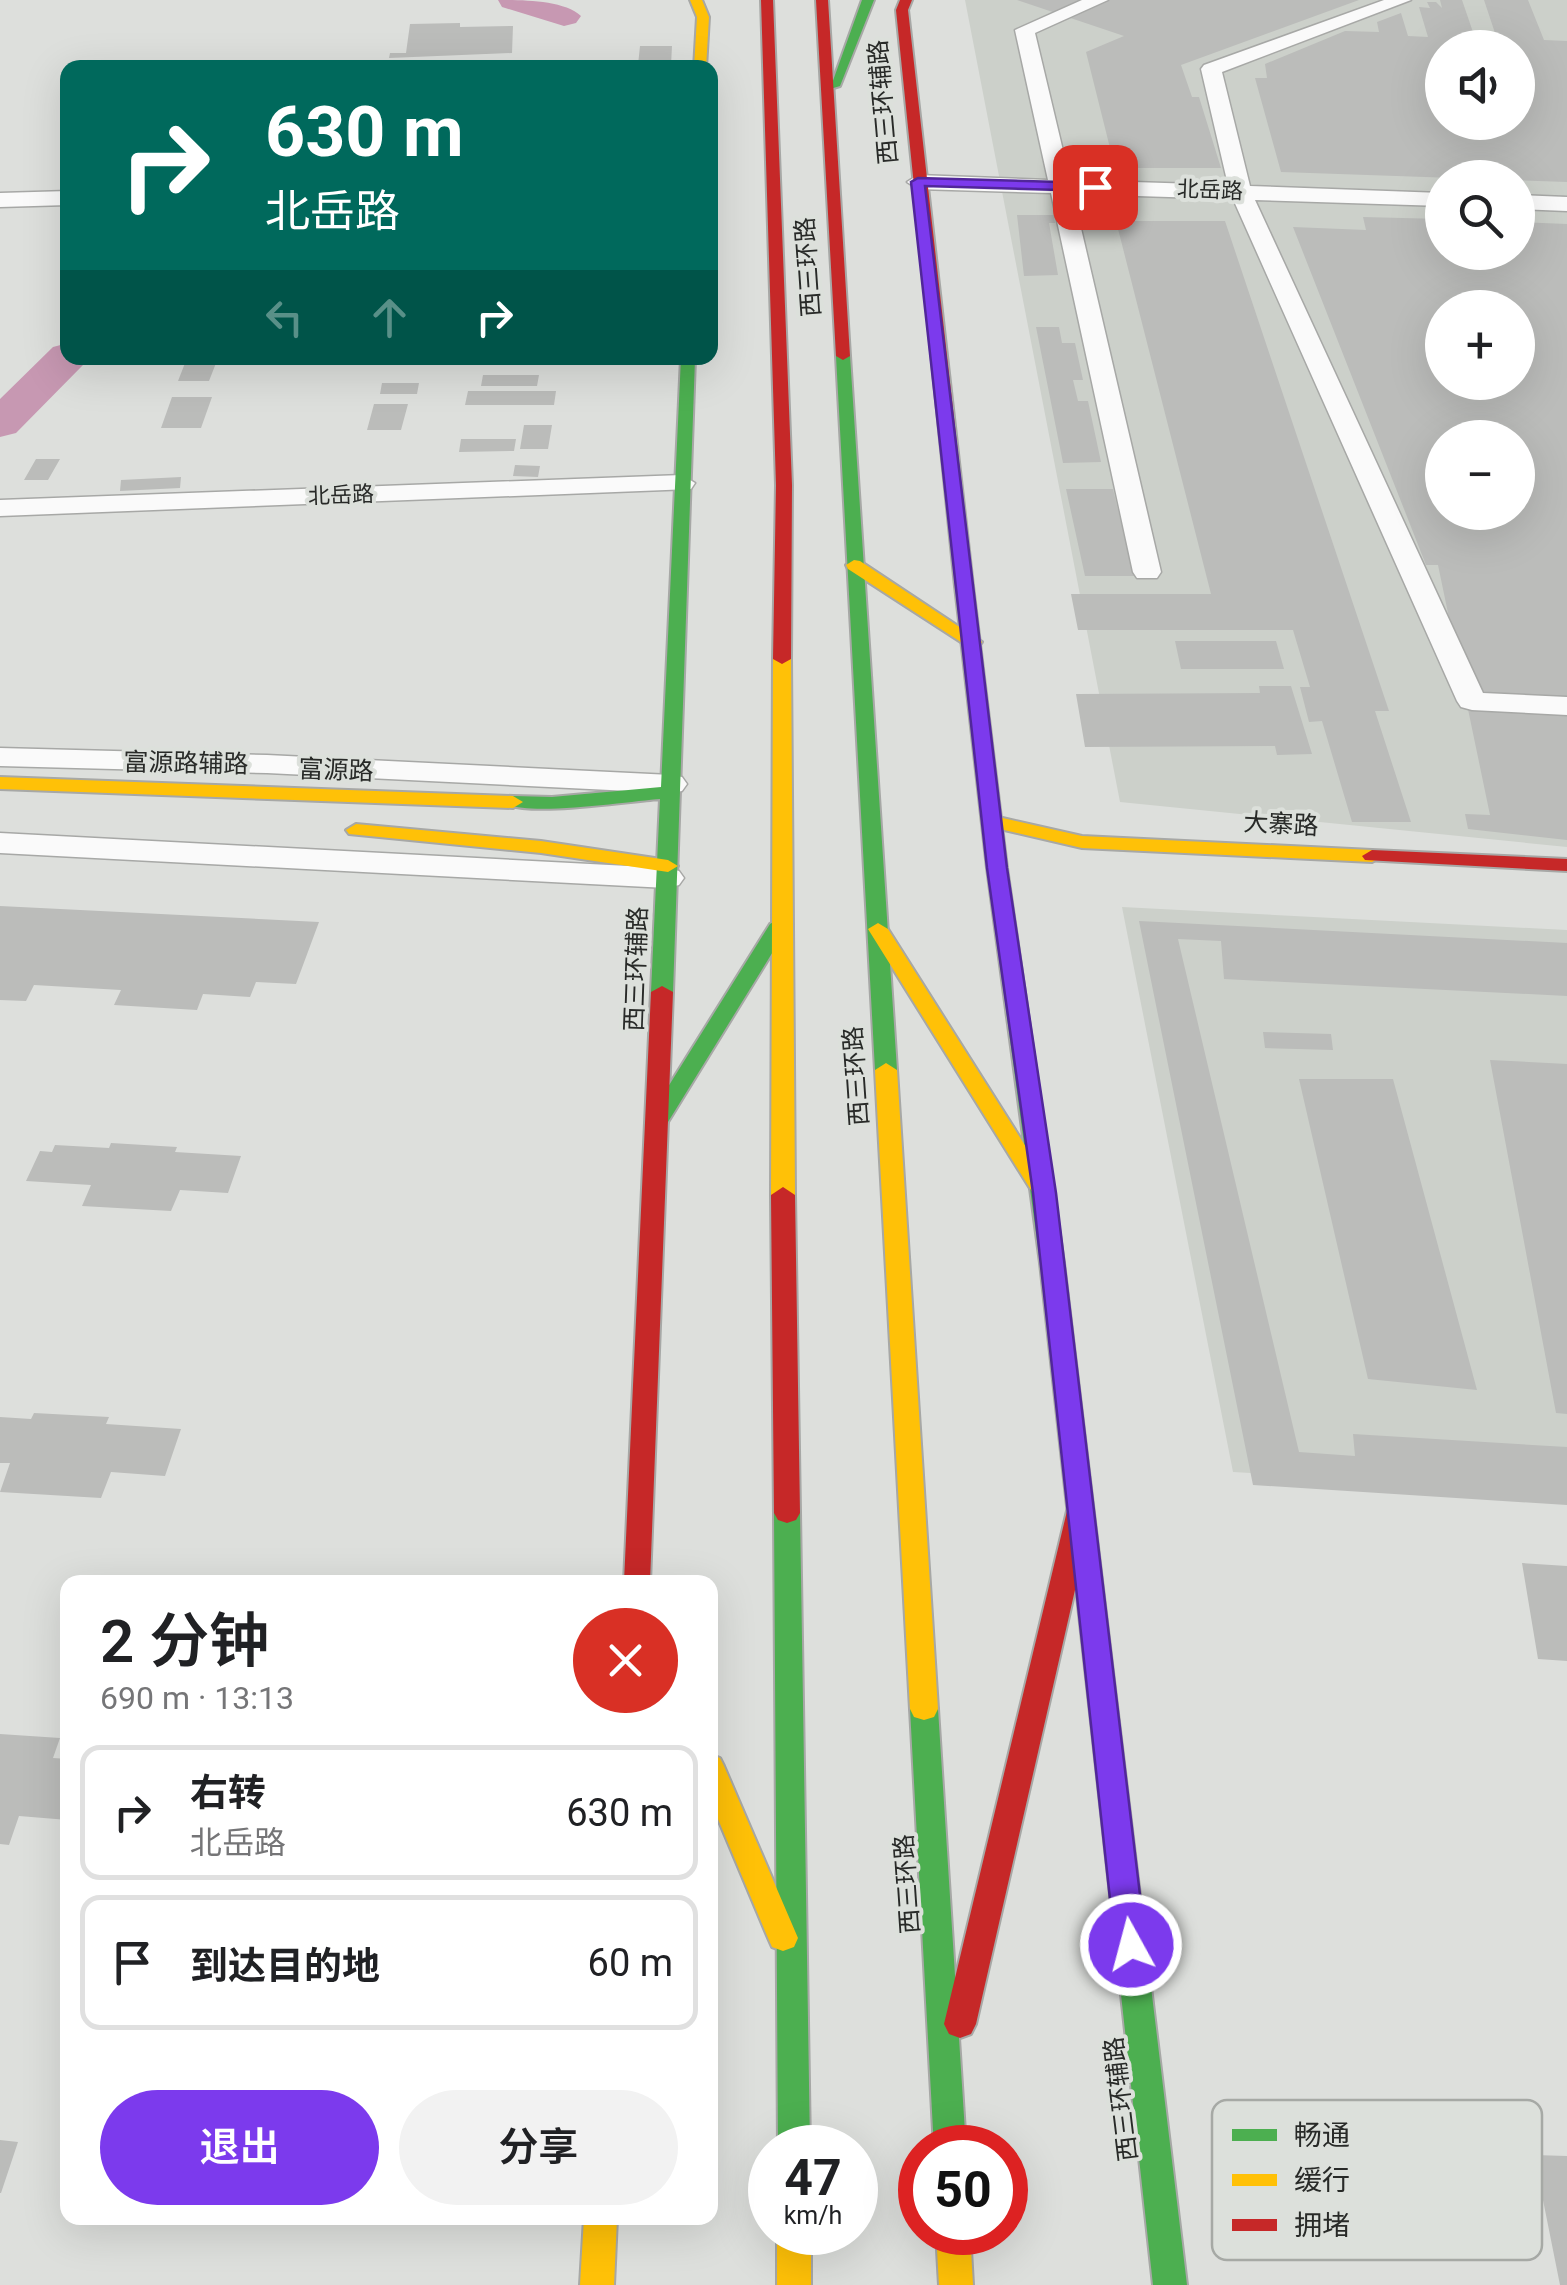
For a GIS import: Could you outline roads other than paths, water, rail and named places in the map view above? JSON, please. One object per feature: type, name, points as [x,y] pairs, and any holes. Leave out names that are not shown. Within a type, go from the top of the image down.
[{"type":"main road","points":[[696,0],[702,17],[700,60]]},
{"type":"main road","name":"西三环路","points":[[768,0],[784,485],[780,924],[794,2125]]},
{"type":"main road","name":"西三环路","points":[[822,0],[874,922],[949,2125]]},
{"type":"main road","name":"西三环辅路","points":[[906,0],[902,10],[918,182],[994,822],[1006,867],[1170,2285]]},
{"type":"main road","points":[[826,108],[867,2]]},
{"type":"main road","points":[[747,34],[770,78]]},
{"type":"main road","name":"西三环辅路","points":[[637,1575],[688,365]]},
{"type":"main road","points":[[854,565],[973,642]]},
{"type":"main road","name":"富源路","points":[[0,782],[308,798],[534,802],[671,788]]},
{"type":"main road","name":"大寨路","points":[[994,822],[1082,842],[1567,865]]},
{"type":"main road","points":[[326,828],[541,847],[667,872]]},
{"type":"main road","name":"大寨路","points":[[1064,862],[1567,885]]},
{"type":"main road","points":[[874,922],[1044,1193]]},
{"type":"main road","points":[[657,1122],[780,924]]},
{"type":"main road","points":[[947,2080],[1080,1511]]},
{"type":"main road","points":[[718,1785],[794,1963]]},
{"type":"main road","points":[[597,2285],[600,2225]]},
{"type":"main road","points":[[794,2255],[794,2285]]},
{"type":"main road","points":[[954,2255],[956,2285]]},
{"type":"street","points":[[1099,0],[1024,30],[1148,572]]},
{"type":"street","points":[[1402,0],[1211,69],[1240,191],[1472,701],[1567,706]]},
{"type":"street","name":"北岳路","points":[[918,182],[1425,198]]},
{"type":"street","points":[[0,200],[60,198]]},
{"type":"street","points":[[1535,203],[1567,204]]},
{"type":"street","name":"北岳路","points":[[0,508],[682,482]]},
{"type":"street","name":"富源路辅路","points":[[0,757],[268,764],[671,788]]},
{"type":"street","points":[[0,843],[667,872]]},
{"type":"waterway","points":[[514,0],[564,16]]},
{"type":"waterway","points":[[0,424],[60,364]]}]
